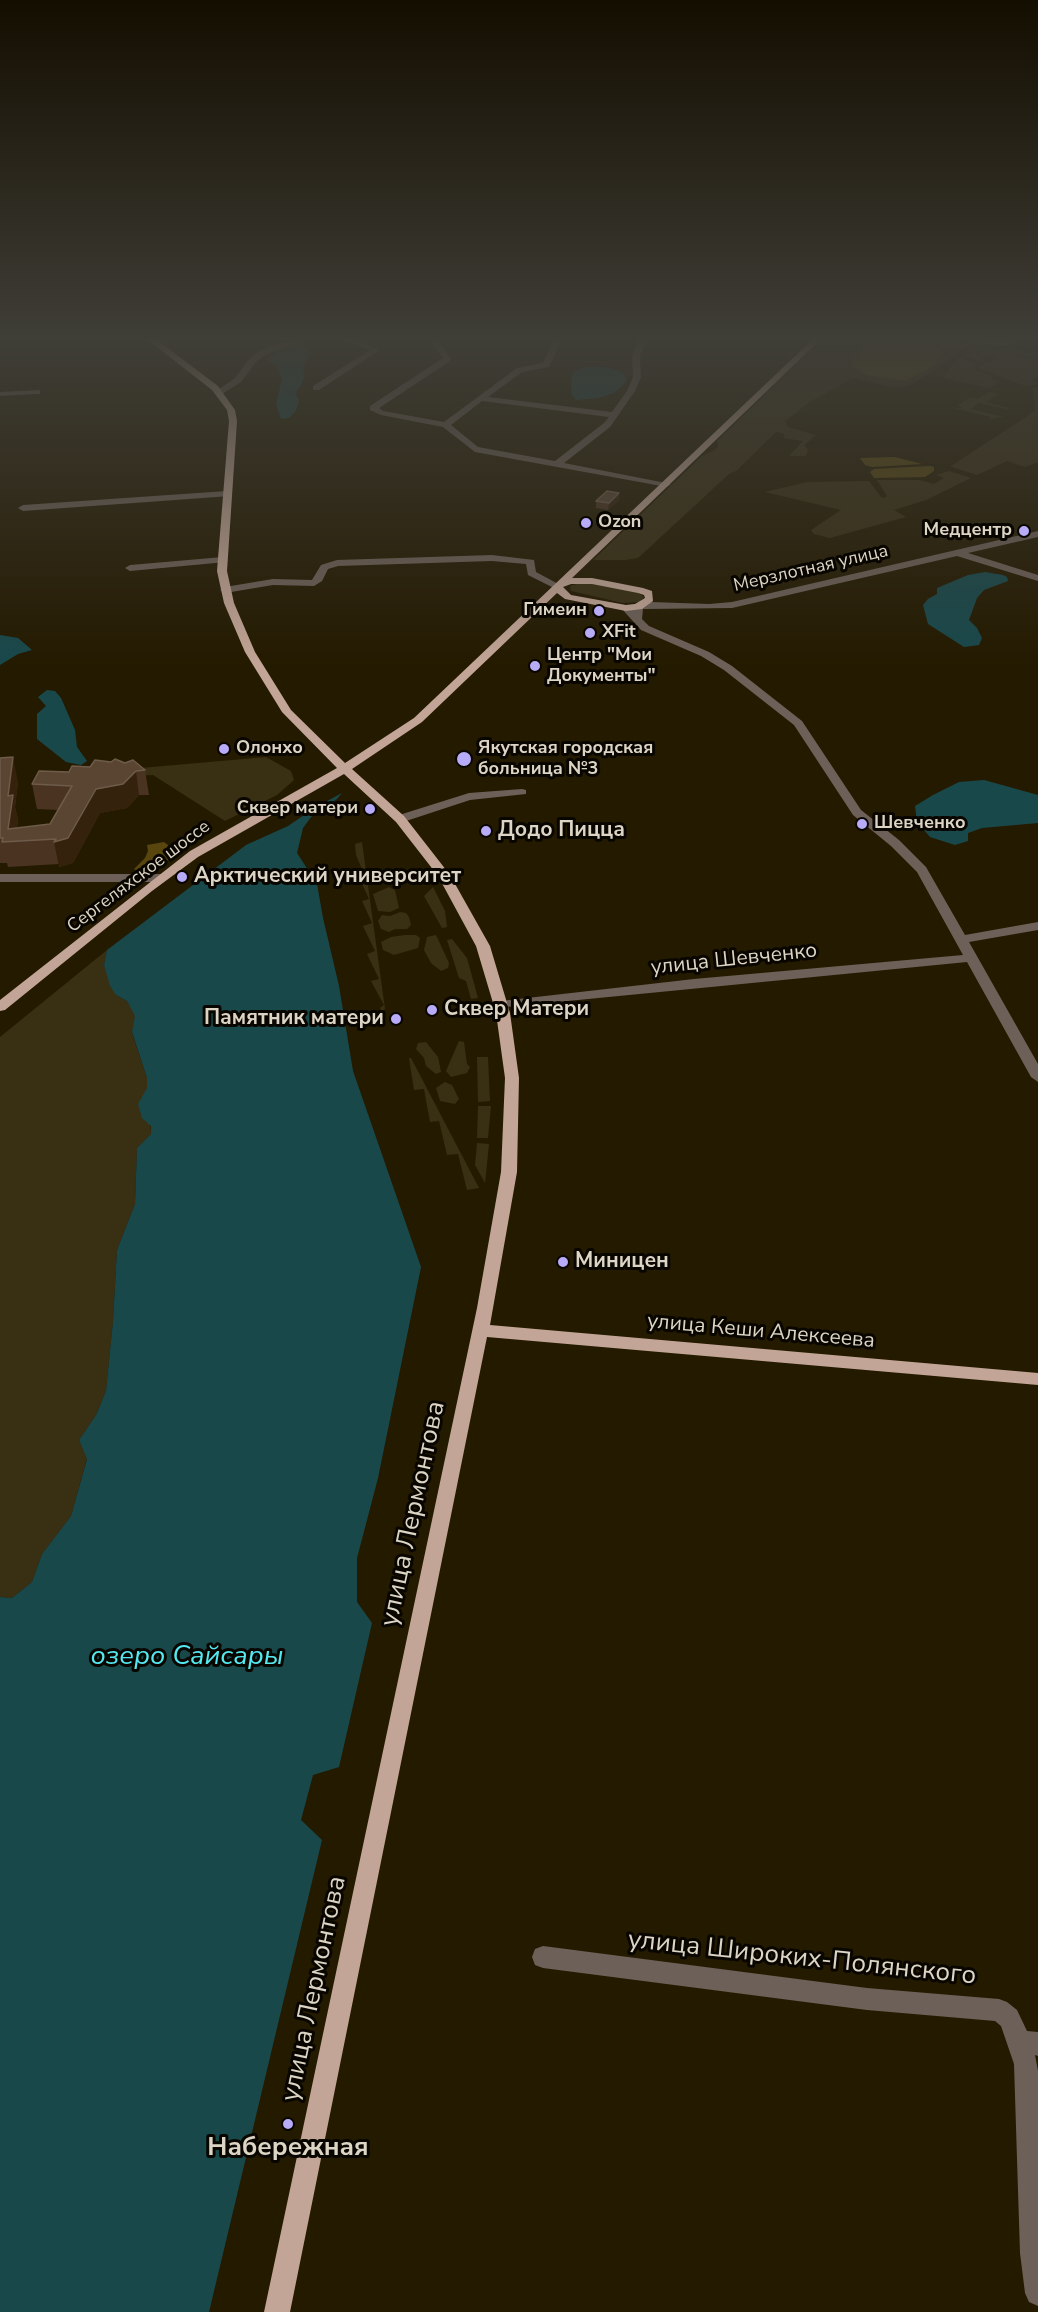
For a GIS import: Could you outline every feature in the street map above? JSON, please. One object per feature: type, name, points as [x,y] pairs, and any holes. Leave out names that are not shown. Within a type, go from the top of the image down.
[{"type":"main road","name":"улица Лермонтова","points":[[231,448],[223,560],[225,590],[250,652],[287,712],[330,757],[400,819],[444,874],[483,946],[501,1005],[512,1078],[509,1172],[481,1330],[277,2312]]},
{"type":"main road","name":"Сергеляхское шоссе","points":[[0,1007],[162,878],[229,833],[346,769],[418,720],[704,448]]},
{"type":"main road","points":[[583,562],[586,574],[592,581]]},
{"type":"main road","points":[[568,597],[560,591],[558,586],[570,580],[592,581],[640,590],[649,593],[650,601],[638,614]]},
{"type":"main road","points":[[538,605],[568,597],[627,608]]},
{"type":"main road","name":"улица Кеши Алексеева","points":[[481,1330],[1038,1379]]},
{"type":"street","points":[[474,448],[667,484]]},
{"type":"street","points":[[558,464],[578,448]]},
{"type":"street","points":[[23,508],[227,494]]},
{"type":"street","name":"Мерзлотная улица","points":[[670,606],[709,607],[732,604],[1038,534]]},
{"type":"street","name":"Мерзлотная улица","points":[[957,553],[1038,578]]},
{"type":"street","points":[[225,590],[273,582],[314,583],[319,579],[324,567],[337,563],[492,558],[531,562],[531,573],[558,586]]},
{"type":"street","points":[[130,568],[223,560]]},
{"type":"street","points":[[650,601],[670,606]]},
{"type":"street","points":[[638,614],[670,606]]},
{"type":"street","points":[[627,608],[638,614],[645,627],[705,654],[728,668],[794,719],[857,812],[896,843],[922,870],[1038,1077]]},
{"type":"street","points":[[400,819],[469,798],[522,792]]},
{"type":"street","points":[[0,878],[162,878]]},
{"type":"street","points":[[961,940],[1038,926]]},
{"type":"street","name":"улица Шевченко","points":[[501,1005],[694,983],[971,958]]},
{"type":"street","name":"улица Широких-Полянского","points":[[543,1957],[867,1999],[999,2010],[1009,2018],[1029,2043]]},
{"type":"street","points":[[1029,2043],[1026,2064],[1031,2205],[1038,2293]]},
{"type":"shaded area","points":[[717,448],[760,448],[638,558],[593,560],[702,456]]},
{"type":"shaded area","points":[[797,448],[808,450],[806,456],[789,456]]},
{"type":"shaded area","points":[[979,448],[1038,448],[1038,462],[1025,467],[1007,461],[977,475],[951,466]]},
{"type":"shaded area","points":[[895,457],[922,464],[872,467],[865,465],[860,458]]},
{"type":"shaded area","points":[[934,467],[934,471],[925,477],[874,478],[870,472],[874,469]]},
{"type":"shaded area","points":[[949,471],[971,478],[926,500],[894,510],[906,517],[830,538],[814,534],[811,530],[841,510],[765,492],[807,482],[869,481],[881,497],[885,498],[887,496],[877,480],[920,480],[934,484],[944,478],[936,475]]},
{"type":"shaded area","points":[[583,582],[637,592],[644,597],[639,602],[623,603],[571,591],[570,586]]},
{"type":"shaded area","points":[[266,757],[291,771],[294,780],[277,795],[225,821],[153,775],[109,777],[107,771]]},
{"type":"shaded area","points":[[164,842],[177,854],[150,873],[141,873],[134,869],[145,858],[148,851],[147,845]]},
{"type":"shaded area","points":[[362,842],[385,1009],[382,1011],[380,1008],[384,1005],[371,981],[379,979],[367,954],[375,951],[363,926],[372,923],[362,901],[369,899],[358,875],[364,874],[356,855],[355,844]]},
{"type":"shaded area","points":[[389,887],[395,890],[399,908],[390,912],[378,911],[373,894]]},
{"type":"shaded area","points":[[433,887],[445,911],[447,927],[442,928],[424,896]]},
{"type":"shaded area","points":[[400,912],[406,913],[409,917],[411,925],[407,929],[395,929],[389,932],[381,929],[378,921],[382,915],[390,916]]},
{"type":"shaded area","points":[[416,935],[420,938],[418,948],[394,955],[383,950],[381,942],[391,937]]},
{"type":"shaded area","points":[[436,935],[449,963],[448,968],[441,971],[431,963],[424,950],[427,937]]},
{"type":"shaded area","points":[[452,939],[467,958],[478,998],[471,999],[466,981],[459,978],[447,940]]},
{"type":"shaded area","points":[[107,950],[104,965],[116,995],[127,1001],[136,1016],[132,1033],[147,1078],[151,1134],[137,1148],[135,1204],[117,1250],[106,1391],[96,1415],[79,1440],[87,1458],[71,1516],[42,1554],[32,1582],[12,1598],[0,1597],[0,1037]]},
{"type":"shaded area","points":[[459,1041],[464,1042],[467,1064],[470,1067],[467,1073],[451,1077],[446,1071]]},
{"type":"shaded area","points":[[426,1042],[438,1057],[441,1072],[436,1074],[426,1066],[424,1058],[416,1049],[418,1043]]},
{"type":"shaded area","points":[[477,1057],[488,1057],[490,1101],[478,1102]]},
{"type":"shaded area","points":[[409,1058],[479,1188],[467,1190],[458,1154],[447,1155],[439,1121],[430,1122],[424,1089],[414,1090]]},
{"type":"shaded area","points":[[445,1082],[452,1085],[459,1099],[455,1104],[440,1101],[436,1088]]},
{"type":"shaded area","points":[[478,1106],[491,1106],[488,1138],[477,1138]]},
{"type":"shaded area","points":[[477,1143],[489,1144],[485,1183],[475,1165]]},
{"type":"water","points":[[985,572],[1003,575],[1008,581],[984,590],[977,598],[969,620],[977,628],[982,638],[979,645],[964,647],[928,624],[923,605],[937,594],[937,588],[968,575]]},
{"type":"water","points":[[0,635],[18,638],[32,650],[18,654],[0,665]]},
{"type":"water","points":[[47,690],[55,691],[61,698],[75,730],[77,747],[87,761],[81,765],[66,762],[37,739],[37,714],[46,706],[38,697]]},
{"type":"water","points":[[984,780],[1038,795],[1038,823],[982,828],[968,833],[968,841],[955,845],[930,837],[917,822],[915,806],[959,782]]},
{"type":"water","name":"озеро Сайсары","points":[[342,793],[311,817],[303,828],[297,853],[317,884],[339,986],[353,1071],[421,1267],[378,1478],[357,1558],[357,1602],[372,1623],[339,1767],[313,1775],[301,1820],[322,1840],[209,2312],[0,2312],[0,1597],[12,1598],[32,1582],[42,1554],[71,1516],[87,1459],[79,1440],[96,1415],[106,1391],[117,1250],[135,1204],[137,1148],[151,1134],[151,1126],[142,1118],[138,1104],[147,1088],[147,1078],[132,1032],[135,1016],[127,1001],[116,995],[110,986],[104,965],[107,950],[246,845],[288,826]]},
{"type":"building","points":[[607,491],[619,493],[609,503],[596,501]]},
{"type":"building","points":[[13,757],[8,796],[13,795],[8,829],[50,824],[72,786],[32,784],[39,771],[69,772],[72,766],[90,767],[95,760],[111,762],[115,759],[125,763],[133,760],[145,770],[136,771],[123,784],[96,789],[68,838],[54,842],[56,839],[2,842],[3,838],[0,838],[0,758]]},
{"type":"place","name":"Ozon","points":[[586,523]]},
{"type":"place","name":"Медцентр","points":[[1024,531]]},
{"type":"place","name":"Гимеин","points":[[599,611]]},
{"type":"place","name":"XFit","points":[[590,633]]},
{"type":"place","name":"Центр \"Мои Документы\"","points":[[535,666]]},
{"type":"place","name":"Олонхо","points":[[224,749]]},
{"type":"place","name":"Якутская городская больница №3","points":[[464,759]]},
{"type":"place","name":"Сквер матери","points":[[370,809]]},
{"type":"place","name":"Шевченко","points":[[862,824]]},
{"type":"place","name":"Додо Пицца","points":[[486,831]]},
{"type":"place","name":"Арктический университет","points":[[182,877]]},
{"type":"place","name":"Сквер Матери","points":[[432,1010]]},
{"type":"place","name":"Памятник матери","points":[[396,1019]]},
{"type":"place","name":"Миницен","points":[[563,1262]]},
{"type":"place","name":"Набережная","points":[[288,2124]]}]
